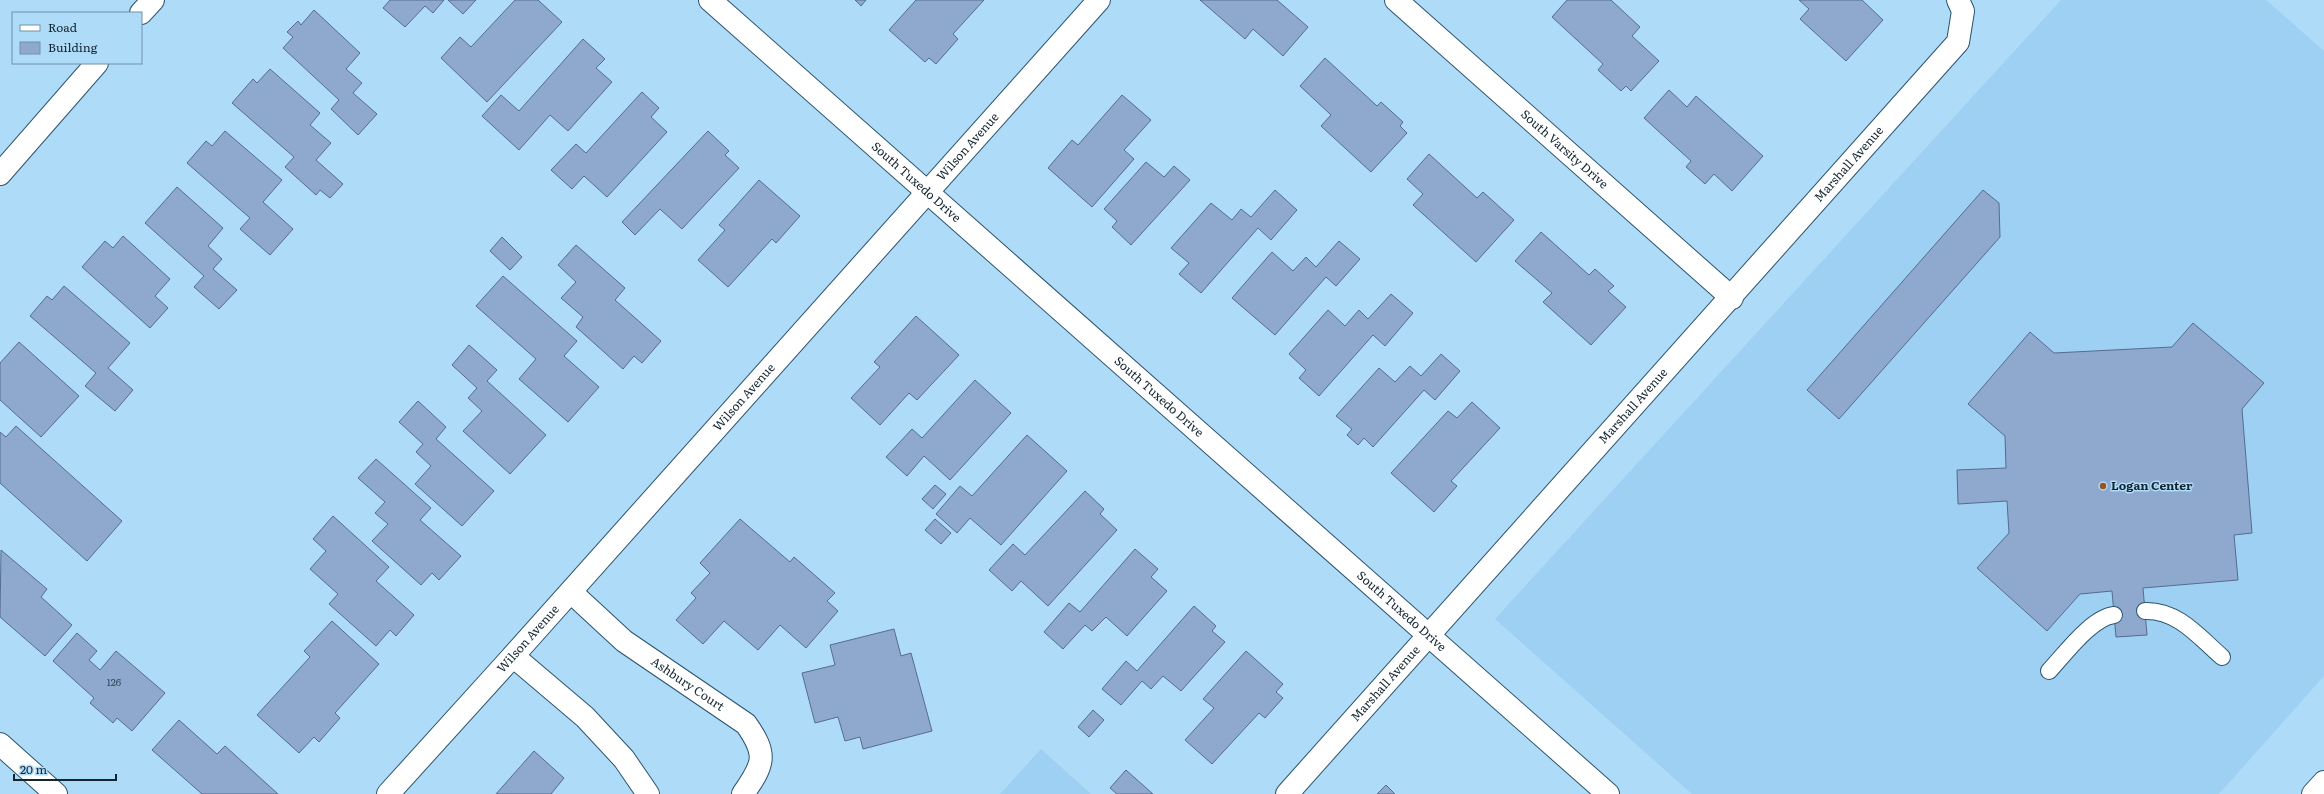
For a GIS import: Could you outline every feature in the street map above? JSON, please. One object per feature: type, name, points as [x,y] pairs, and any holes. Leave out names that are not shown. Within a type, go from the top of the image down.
[{"type":"street","points":[[142,12],[153,0]]},
{"type":"street","name":"South Tuxedo Drive","points":[[710,0],[1608,794]]},
{"type":"street","name":"Wilson Avenue","points":[[388,794],[571,592],[927,191],[1099,0]]},
{"type":"street","name":"South Varsity Drive","points":[[1396,0],[1732,298]]},
{"type":"street","name":"Marshall Avenue","points":[[1287,794],[1732,298],[1958,42],[1960,6]]},
{"type":"street","points":[[0,174],[96,64]]},
{"type":"street","name":"Ashbury Court","points":[[571,592],[624,641],[746,724],[758,741],[761,761],[758,772],[743,794]]},
{"type":"street","points":[[513,656],[585,717],[624,759],[648,794]]},
{"type":"street","points":[[0,744],[56,794]]},
{"type":"street","points":[[2313,794],[2324,782]]},
{"type":"lane","points":[[2145,611],[2157,611],[2178,618],[2222,657]]},
{"type":"lane","points":[[2049,671],[2092,626],[2104,616],[2114,615]]},
{"type":"shaded area","points":[[2061,0],[2266,0],[2324,51],[2324,676],[2219,794],[1692,794],[1495,619]]},
{"type":"shaded area","points":[[1041,749],[1091,794],[1000,794]]},
{"type":"building","points":[[390,0],[444,0],[433,13],[425,6],[405,27],[383,8]]},
{"type":"building","points":[[448,0],[476,0],[463,14]]},
{"type":"building","points":[[515,0],[538,0],[562,22],[487,102],[441,58],[460,37],[471,47]]},
{"type":"building","points":[[855,0],[866,0],[861,6]]},
{"type":"building","points":[[916,0],[984,0],[953,34],[958,39],[936,64],[929,58],[925,62],[889,30]]},
{"type":"building","points":[[1200,0],[1277,0],[1308,27],[1283,56],[1253,29],[1245,39]]},
{"type":"building","points":[[1567,0],[1611,0],[1640,27],[1632,36],[1659,61],[1631,91],[1626,86],[1621,91],[1598,70],[1603,64],[1552,17]]},
{"type":"building","points":[[1799,0],[1862,0],[1883,20],[1846,61],[1800,19],[1809,9]]},
{"type":"building","points":[[314,10],[360,53],[346,69],[362,83],[353,93],[377,114],[358,135],[331,109],[339,100],[283,48],[293,37],[287,32],[298,21],[301,25]]},
{"type":"building","points":[[583,39],[605,59],[596,68],[612,82],[568,131],[550,115],[519,150],[482,116],[501,95],[519,111]]},
{"type":"building","points":[[1325,58],[1377,106],[1381,102],[1403,122],[1400,126],[1407,133],[1371,172],[1321,126],[1331,115],[1300,86]]},
{"type":"building","points":[[270,69],[320,113],[310,125],[331,143],[316,160],[343,184],[330,198],[320,190],[316,195],[285,167],[294,157],[232,103],[253,79],[257,83]]},
{"type":"building","points":[[1669,90],[1687,107],[1696,96],[1763,156],[1732,191],[1714,174],[1705,184],[1686,167],[1691,161],[1644,118]]},
{"type":"building","points":[[642,92],[659,108],[651,117],[667,132],[607,197],[584,176],[572,189],[551,170],[576,144],[586,153]]},
{"type":"building","points":[[1122,95],[1151,120],[1124,150],[1134,159],[1092,207],[1048,168],[1072,140],[1078,145]]},
{"type":"building","points":[[225,131],[282,180],[263,202],[293,229],[270,255],[240,229],[250,218],[187,163],[206,141],[212,146]]},
{"type":"building","points":[[708,131],[729,151],[725,155],[739,168],[682,229],[660,209],[635,235],[622,222]]},
{"type":"building","points":[[1429,154],[1477,198],[1483,192],[1514,220],[1476,262],[1413,205],[1423,194],[1407,179]]},
{"type":"building","points":[[1146,162],[1164,177],[1174,166],[1190,180],[1131,245],[1112,227],[1117,221],[1104,209]]},
{"type":"building","points":[[759,180],[800,216],[776,243],[772,239],[728,287],[698,260],[725,230],[719,225]]},
{"type":"building","points":[[177,187],[223,228],[208,246],[222,259],[213,269],[237,290],[219,309],[194,287],[204,276],[145,223]]},
{"type":"building","points":[[1275,190],[1297,210],[1271,240],[1258,228],[1201,293],[1179,274],[1189,263],[1171,248],[1211,203],[1232,220],[1241,209],[1251,217]]},
{"type":"building","points":[[1983,190],[1999,203],[2000,237],[1839,419],[1807,390]]},
{"type":"building","points":[[1541,232],[1589,275],[1595,269],[1614,286],[1608,291],[1626,307],[1591,345],[1543,302],[1552,293],[1515,261]]},
{"type":"building","points":[[123,236],[170,279],[155,296],[168,308],[150,328],[82,267],[105,241],[113,248]]},
{"type":"building","points":[[502,237],[522,257],[510,270],[490,251]]},
{"type":"building","points":[[1339,241],[1360,259],[1336,286],[1326,277],[1275,335],[1232,298],[1272,252],[1293,271],[1306,257],[1316,267]]},
{"type":"building","points":[[576,245],[625,288],[615,300],[661,341],[642,363],[634,356],[623,369],[576,327],[583,317],[561,298],[576,282],[558,265]]},
{"type":"building","points":[[503,276],[577,341],[564,356],[599,387],[568,422],[519,379],[536,359],[476,306]]},
{"type":"building","points":[[64,286],[130,343],[108,368],[133,390],[115,411],[85,386],[96,373],[30,316],[47,296],[52,300]]},
{"type":"building","points":[[1391,294],[1413,313],[1385,346],[1373,335],[1319,396],[1299,378],[1306,370],[1289,354],[1328,310],[1345,326],[1359,310],[1368,319]]},
{"type":"building","points":[[916,316],[959,355],[917,400],[909,393],[880,425],[851,398],[880,367],[874,362]]},
{"type":"building","name":"Logan Center","points":[[2193,323],[2264,383],[2242,409],[2252,533],[2234,535],[2238,580],[2143,588],[2147,635],[2116,637],[2112,591],[2080,594],[2047,631],[1977,568],[2009,533],[2007,501],[1958,504],[1957,470],[2006,468],[2005,436],[1968,404],[2030,332],[2054,353],[2172,347]]},
{"type":"building","points":[[19,342],[79,396],[41,437],[0,400],[0,363]]},
{"type":"building","points":[[469,345],[497,370],[487,381],[546,435],[510,474],[463,431],[482,411],[468,398],[477,388],[452,365]]},
{"type":"building","points":[[1441,354],[1460,371],[1435,400],[1424,390],[1373,447],[1364,438],[1358,445],[1347,435],[1352,429],[1336,416],[1379,368],[1395,382],[1410,366],[1421,376]]},
{"type":"building","points":[[975,380],[1011,413],[950,480],[924,456],[907,476],[886,457],[912,429],[922,438]]},
{"type":"building","points":[[418,401],[446,427],[436,439],[494,491],[462,526],[415,484],[431,466],[416,452],[423,444],[399,422]]},
{"type":"building","points":[[1472,402],[1500,428],[1451,481],[1457,486],[1434,512],[1391,473],[1448,411],[1457,418]]},
{"type":"building","points":[[16,426],[122,521],[87,561],[0,483],[0,432],[6,437]]},
{"type":"building","points":[[1027,435],[1067,471],[1001,545],[970,518],[957,533],[936,514],[960,486],[972,496]]},
{"type":"building","points":[[376,459],[431,508],[420,520],[461,556],[439,580],[432,573],[421,585],[372,541],[388,524],[375,513],[385,502],[358,478]]},
{"type":"building","points":[[935,485],[946,494],[933,509],[922,499]]},
{"type":"building","points":[[1085,491],[1104,509],[1100,514],[1117,530],[1048,606],[1021,581],[1012,591],[989,570],[1013,544],[1025,555]]},
{"type":"building","points":[[333,516],[389,567],[376,581],[414,615],[396,636],[390,630],[376,646],[329,604],[338,594],[310,569],[326,551],[313,539]]},
{"type":"building","points":[[740,519],[790,562],[794,557],[835,593],[827,601],[838,611],[806,648],[780,625],[758,650],[724,621],[703,644],[676,620],[696,598],[691,593],[710,573],[700,563]]},
{"type":"building","points":[[935,519],[951,533],[941,544],[925,530]]},
{"type":"building","points":[[1135,549],[1158,569],[1151,577],[1167,591],[1127,636],[1106,617],[1092,631],[1085,625],[1063,649],[1044,632],[1069,603],[1080,612]]},
{"type":"building","points":[[1,550],[47,589],[41,597],[72,625],[45,656],[0,617]]},
{"type":"building","points":[[1194,606],[1216,626],[1212,631],[1225,642],[1181,691],[1163,676],[1151,689],[1142,681],[1121,705],[1102,689],[1126,661],[1137,671]]},
{"type":"building","points":[[332,621],[379,664],[335,713],[340,718],[319,742],[314,737],[299,753],[257,715],[310,657],[304,651]]},
{"type":"building","points":[[894,629],[901,656],[911,653],[932,731],[863,749],[860,737],[845,741],[838,717],[815,723],[802,673],[835,665],[830,645]]},
{"type":"building","points":[[77,633],[97,651],[89,660],[100,670],[116,651],[165,693],[132,731],[117,718],[113,723],[90,703],[94,698],[53,661]]},
{"type":"building","points":[[1246,651],[1283,684],[1276,692],[1283,698],[1265,718],[1259,713],[1212,764],[1185,740],[1214,708],[1203,699]]},
{"type":"building","points":[[1093,710],[1104,720],[1089,737],[1078,727]]},
{"type":"building","points":[[179,720],[217,754],[225,746],[278,794],[202,794],[152,750]]},
{"type":"building","points":[[534,751],[564,778],[551,794],[496,794]]},
{"type":"building","points":[[1126,770],[1153,794],[1117,794],[1110,788]]},
{"type":"building","points":[[1386,785],[1395,794],[1377,794]]},
{"type":"place","name":"Logan Center","points":[[2103,486]]}]
